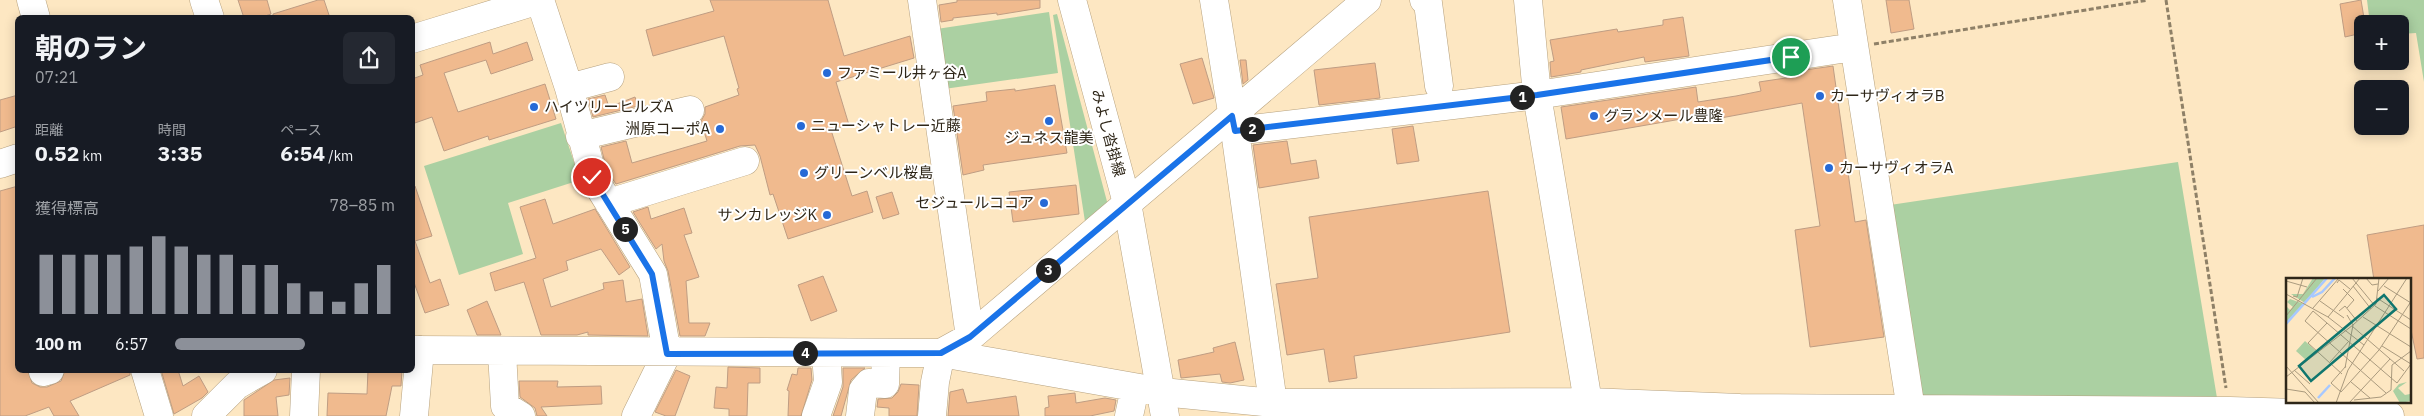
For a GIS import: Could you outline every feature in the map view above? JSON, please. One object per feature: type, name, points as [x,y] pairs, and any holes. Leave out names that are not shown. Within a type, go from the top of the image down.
[{"type":"street","points":[[31,0],[35,15]]},
{"type":"street","points":[[204,0],[209,15]]},
{"type":"street","points":[[415,38],[539,0],[568,88],[592,177],[652,274],[667,354],[636,416]]},
{"type":"street","points":[[922,0],[970,337]]},
{"type":"street","name":"みよし沓掛線","points":[[1072,0],[1127,202],[1139,407]]},
{"type":"street","points":[[1214,0],[1279,409]]},
{"type":"street","points":[[932,416],[935,382],[941,353],[970,337],[1127,202],[1234,123],[1367,0]]},
{"type":"street","points":[[1424,0],[1428,3],[1439,86]]},
{"type":"street","points":[[1528,0],[1537,95],[1591,409]]},
{"type":"street","points":[[1847,0],[1911,413]]},
{"type":"street","points":[[1234,123],[1537,95],[1854,47]]},
{"type":"street","points":[[568,88],[610,77]]},
{"type":"street","points":[[580,136],[690,110]]},
{"type":"street","points":[[0,164],[15,159]]},
{"type":"street","points":[[609,203],[745,161]]},
{"type":"street","points":[[414,416],[416,350],[667,354],[941,353],[1139,407],[1279,409],[1740,408],[1911,413],[2230,411],[2390,416]]},
{"type":"street","points":[[502,352],[505,406],[521,416]]},
{"type":"street","points":[[816,416],[828,382],[826,353]]},
{"type":"street","points":[[860,416],[864,390],[869,383],[885,384],[886,354]]},
{"type":"street","points":[[146,373],[159,416]]},
{"type":"street","points":[[206,416],[237,385],[259,373]]},
{"type":"street","points":[[304,416],[306,373]]},
{"type":"path","points":[[1854,47],[2148,0]]},
{"type":"path","points":[[2166,0],[2230,411]]},
{"type":"green space","points":[[2367,0],[2424,0],[2424,82],[2416,33],[2409,33],[2409,15],[2369,15]]},
{"type":"green space","points":[[1049,12],[1058,73],[937,90],[930,30]]},
{"type":"green space","points":[[1057,14],[1109,209],[1086,228],[1053,15]]},
{"type":"green space","points":[[561,123],[580,180],[508,203],[523,254],[459,275],[424,166]]},
{"type":"green space","points":[[2178,162],[2217,398],[1922,397],[1890,205]]},
{"type":"building","points":[[238,0],[267,0],[271,14],[243,15]]},
{"type":"building","points":[[318,0],[324,0],[329,15],[273,15]]},
{"type":"building","points":[[710,0],[828,0],[844,56],[910,36],[914,58],[836,82],[849,125],[831,130],[852,196],[867,191],[873,212],[788,239],[773,194],[770,195],[760,156],[755,145],[740,146],[616,184],[607,171],[601,147],[626,141],[632,163],[707,141],[701,121],[705,114],[705,107],[739,95],[737,89],[739,88],[724,36],[653,56],[646,30],[714,11]]},
{"type":"building","points":[[957,0],[1040,0],[1040,8],[997,15],[997,13],[953,18],[953,20],[941,22],[939,5],[957,2]]},
{"type":"building","points":[[1886,0],[1909,0],[1914,29],[1891,33]]},
{"type":"building","points":[[2361,0],[2364,15],[2354,15],[2354,35],[2345,37],[2340,4]]},
{"type":"building","points":[[1683,17],[1689,56],[1645,62],[1644,57],[1551,77],[1550,62],[1554,61],[1550,40],[1617,29],[1618,32],[1663,25],[1663,20]]},
{"type":"building","points":[[490,42],[493,54],[527,42],[533,60],[491,74],[486,60],[444,73],[458,112],[545,84],[556,119],[489,140],[488,136],[444,151],[432,117],[415,123],[415,78],[423,75],[420,65]]},
{"type":"building","points":[[1202,58],[1214,98],[1193,104],[1180,64]]},
{"type":"building","points":[[1240,60],[1246,60],[1248,80],[1243,84]]},
{"type":"building","points":[[1375,63],[1380,98],[1319,105],[1314,70]]},
{"type":"building","points":[[1833,66],[1855,222],[1866,220],[1884,337],[1810,347],[1795,230],[1820,226],[1802,103],[1710,120],[1710,114],[1566,139],[1561,107],[1696,87],[1698,102],[1761,91],[1759,82],[1799,76],[1798,71]]},
{"type":"building","points":[[1055,85],[1067,153],[983,165],[984,170],[963,175],[953,106],[987,101],[986,92],[1015,89],[1015,91]]},
{"type":"building","points":[[605,95],[609,107],[635,97],[638,106],[593,117],[588,99]]},
{"type":"building","points":[[15,96],[15,127],[0,132],[0,100]]},
{"type":"building","points":[[1413,126],[1419,161],[1397,164],[1392,129]]},
{"type":"building","points":[[1287,141],[1291,164],[1316,160],[1319,178],[1259,188],[1253,145]]},
{"type":"building","name":"セジュールココア","points":[[1076,185],[1079,214],[1013,222],[1009,192]]},
{"type":"building","points":[[415,186],[432,236],[415,241]]},
{"type":"building","points":[[15,187],[15,373],[29,373],[32,383],[40,387],[47,387],[61,381],[64,373],[130,373],[130,375],[70,401],[79,416],[54,416],[49,407],[25,416],[0,416],[0,191]]},
{"type":"building","points":[[1488,191],[1510,332],[1354,356],[1357,378],[1329,382],[1324,349],[1287,355],[1276,284],[1318,278],[1309,217]]},
{"type":"building","points":[[892,192],[899,214],[883,219],[876,197]]},
{"type":"building","points":[[545,199],[553,224],[595,209],[630,267],[619,275],[601,249],[566,261],[568,270],[543,279],[551,307],[604,289],[603,283],[623,280],[626,302],[642,299],[648,336],[588,335],[588,332],[577,335],[541,335],[524,282],[495,291],[490,273],[536,258],[520,207]]},
{"type":"building","points":[[648,207],[651,219],[684,208],[692,233],[684,235],[699,277],[686,281],[689,323],[710,323],[705,336],[680,336],[662,244],[656,249],[633,212]]},
{"type":"building","points":[[2424,225],[2424,358],[2417,359],[2412,335],[2412,278],[2374,278],[2367,235]]},
{"type":"building","points":[[415,241],[430,283],[440,279],[449,305],[425,313],[415,285]]},
{"type":"building","points":[[823,276],[837,311],[811,321],[798,285]]},
{"type":"building","points":[[487,301],[501,335],[477,335],[467,310]]},
{"type":"building","points":[[1235,342],[1244,380],[1230,383],[1222,382],[1220,374],[1181,378],[1178,360],[1214,352],[1213,348]]},
{"type":"building","points":[[728,367],[760,368],[760,383],[748,383],[747,416],[729,416],[729,409],[714,408],[716,387],[727,388]]},
{"type":"building","points":[[798,368],[811,368],[812,380],[801,416],[788,416],[789,391],[787,390],[792,374],[797,375]]},
{"type":"building","points":[[843,368],[865,368],[851,380],[841,416],[833,416],[843,387]]},
{"type":"building","points":[[676,370],[690,376],[675,416],[666,416],[655,412]]},
{"type":"building","points":[[162,373],[179,373],[183,386],[199,376],[208,392],[202,398],[174,414]]},
{"type":"building","points":[[368,373],[402,373],[401,386],[392,386],[386,416],[327,416],[328,393],[367,394]]},
{"type":"building","points":[[290,378],[289,395],[276,397],[278,416],[244,416],[244,400],[274,380]]},
{"type":"building","points":[[519,381],[558,381],[557,387],[601,386],[602,404],[541,407],[547,416],[537,416],[535,408],[520,397]]},
{"type":"building","points":[[901,384],[919,385],[917,416],[889,416],[889,408],[877,407],[878,399],[892,398],[898,392]]},
{"type":"building","points":[[963,389],[967,403],[1016,396],[1019,416],[948,416],[950,392]]},
{"type":"building","points":[[1075,393],[1076,403],[1105,398],[1116,400],[1114,411],[1090,416],[1045,416],[1045,408],[1049,407],[1048,396]]},
{"type":"place","name":"ファミール井ヶ谷A","points":[[827,73]]},
{"type":"place","name":"カーサヴィオラB","points":[[1820,96]]},
{"type":"place","name":"ハイツリーヒルズA","points":[[534,107]]},
{"type":"place","name":"グランメール豊隆","points":[[1594,116]]},
{"type":"place","name":"ジュネス龍美","points":[[1049,121]]},
{"type":"place","name":"ニューシャトレー近藤","points":[[801,126]]},
{"type":"place","name":"洲原コーポA","points":[[720,129]]},
{"type":"place","name":"カーサヴィオラA","points":[[1829,168]]},
{"type":"place","name":"グリーンベル桜島","points":[[804,173]]},
{"type":"place","name":"セジュールココア","points":[[1044,203]]},
{"type":"place","name":"サンカレッジK","points":[[827,215]]},
{"type":"route","points":[[592,177],[652,274],[667,354],[941,353],[970,337],[1127,202],[1232,116],[1235,131],[1537,95],[1791,57]]}]
